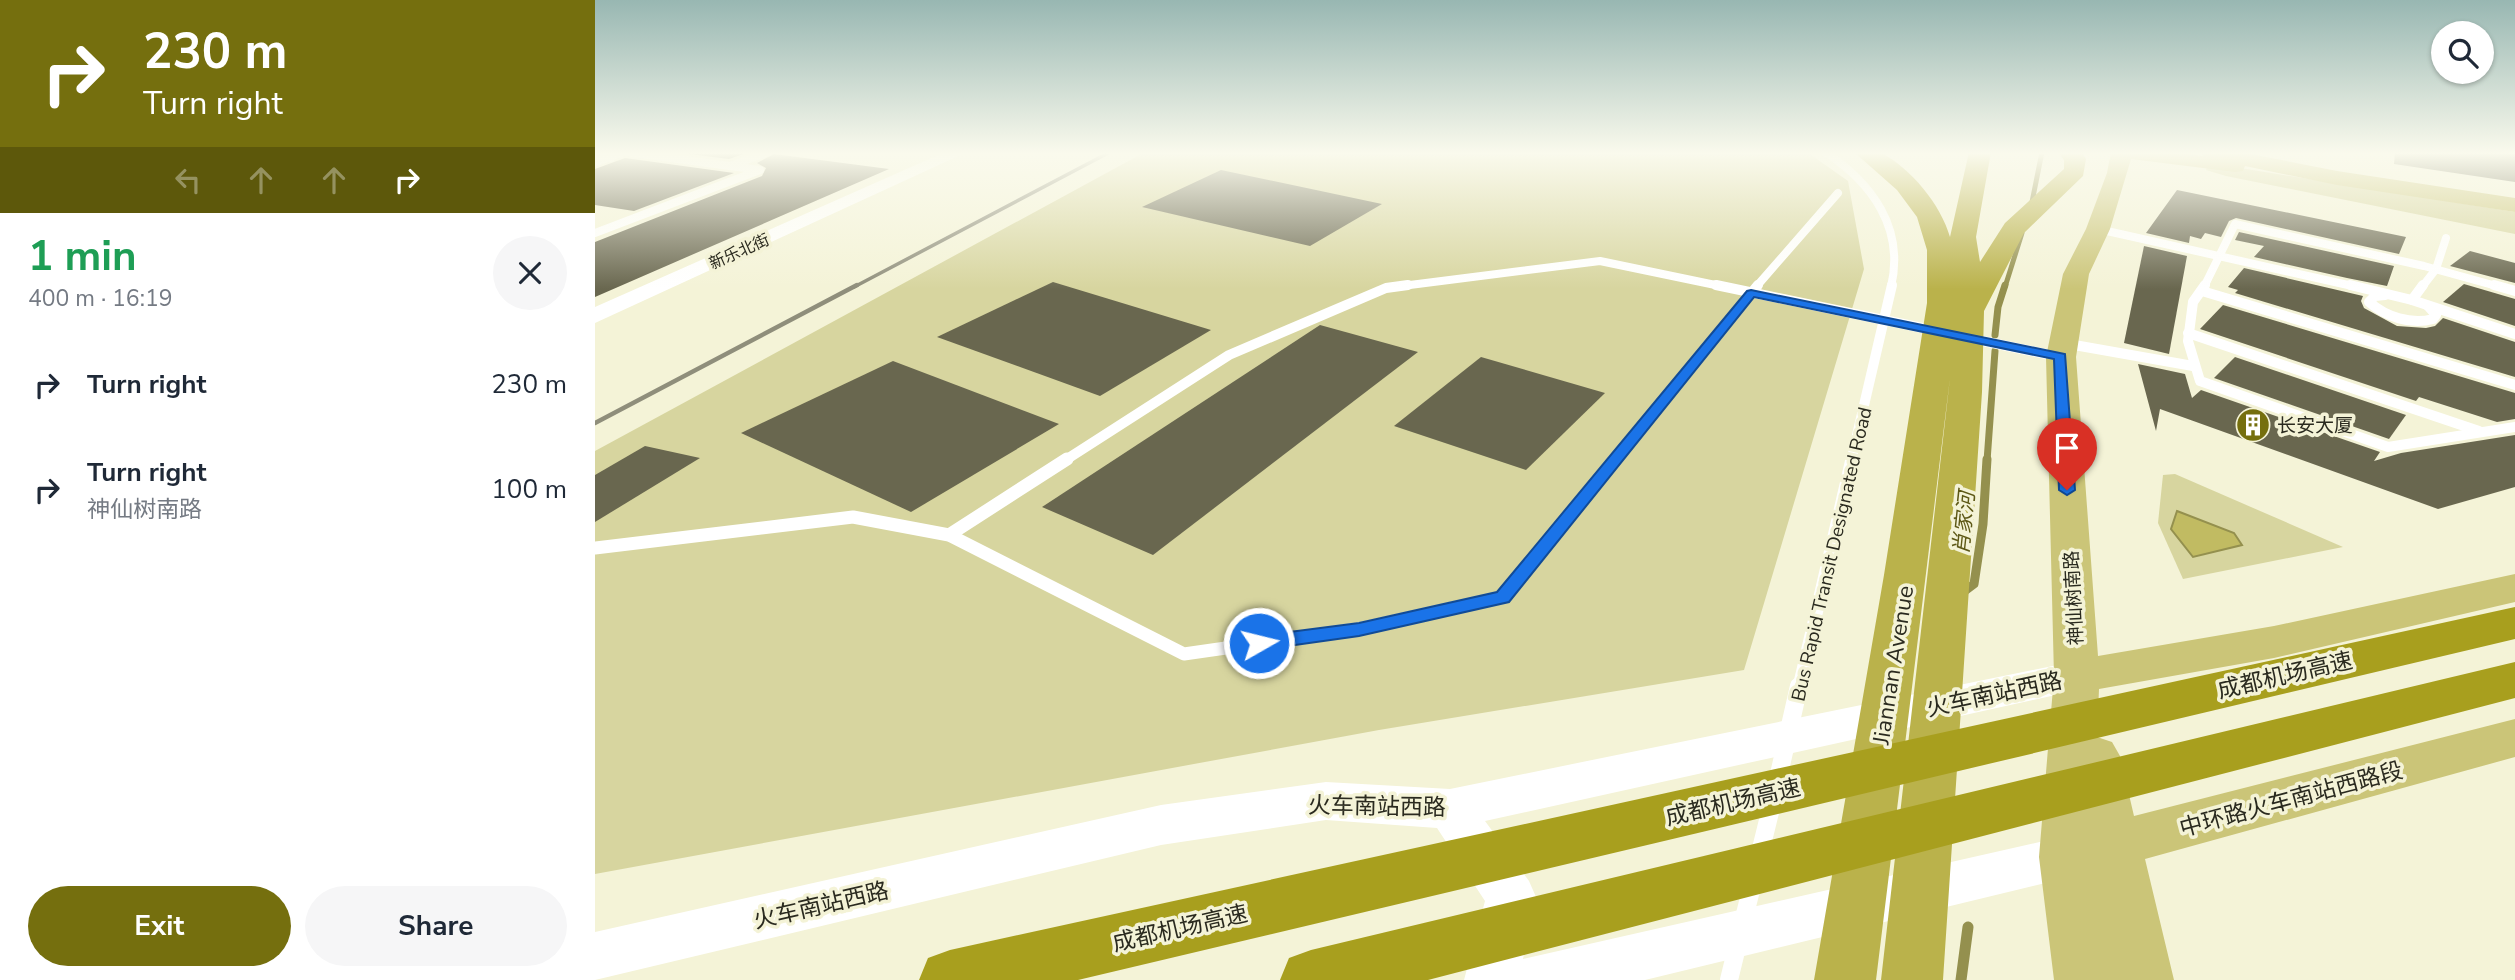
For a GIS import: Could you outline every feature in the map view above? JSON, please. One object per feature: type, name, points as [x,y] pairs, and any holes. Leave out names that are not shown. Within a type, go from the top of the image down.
[{"type":"highway","points":[[1916,198],[1935,231],[1943,285]]},
{"type":"highway","points":[[1845,980],[1909,558],[1943,285],[1963,237],[1971,198]]},
{"type":"highway","points":[[1968,333],[1999,250],[2014,228],[2046,198]]},
{"type":"highway","points":[[1912,980],[1949,582],[1968,333],[1968,264],[1963,237]]},
{"type":"highway","name":"成都机场高速","points":[[950,980],[2515,623]]},
{"type":"highway","points":[[1311,980],[2515,680]]},
{"type":"main road","name":"神仙树南路","points":[[2090,851],[2077,676],[2061,350],[2076,274],[2098,229],[2109,198]]},
{"type":"main road","points":[[2467,198],[2515,205]]},
{"type":"main road","points":[[2077,676],[2274,642],[2515,588]]},
{"type":"main road","name":"火车南站西路","points":[[595,957],[1161,825],[1326,801],[1450,808],[2077,676]]},
{"type":"main road","name":"中环路火车南站西路段","points":[[2090,851],[2515,738]]},
{"type":"main road","points":[[1450,808],[1511,897],[1491,980]]},
{"type":"main road","points":[[1536,980],[2090,851]]},
{"type":"main road","points":[[2084,980],[2090,851]]},
{"type":"main road","points":[[2090,851],[2144,980]]},
{"type":"street","name":"新乐北街","points":[[595,316],[858,198]]},
{"type":"lane","points":[[595,233],[687,198]]},
{"type":"lane","points":[[595,548],[853,517],[949,534],[1184,654],[1359,629],[1503,597],[1751,293],[1834,198]]},
{"type":"lane","name":"Bus Rapid Transit Designated Road","points":[[1729,980],[1819,612],[1895,271],[1895,244],[1878,198]]},
{"type":"lane","points":[[2515,291],[2436,269],[2235,224],[2202,291],[2193,302],[2188,333],[2193,366],[2200,381],[2388,447],[2515,427]]},
{"type":"lane","points":[[2098,229],[2219,254],[2412,300],[2515,334]]},
{"type":"lane","points":[[2412,300],[2436,269],[2446,238]]},
{"type":"lane","points":[[949,534],[1229,355],[1386,288],[1600,261],[1751,293],[2061,350],[2193,366]]},
{"type":"lane","points":[[2202,291],[2515,385]]},
{"type":"lane","points":[[2389,295],[2375,296],[2369,302],[2382,312],[2427,321],[2436,314],[2428,306]]},
{"type":"lane","points":[[2188,333],[2486,433]]},
{"type":"shaded area","points":[[1061,198],[1851,198],[1864,269],[1744,670],[1379,730],[595,874],[595,451]]},
{"type":"shaded area","points":[[2334,198],[2426,198],[2515,212],[2515,234]]},
{"type":"shaded area","points":[[2175,474],[2343,547],[2183,579],[2158,523],[2163,475]]},
{"type":"shaded area","points":[[2177,511],[2234,533],[2242,545],[2193,557],[2171,529]]},
{"type":"building","points":[[595,198],[669,198],[634,211],[595,205]]},
{"type":"building","points":[[707,198],[823,198],[595,297],[595,242]]},
{"type":"building","points":[[1162,198],[1352,198],[1382,204],[1310,246],[1142,207]]},
{"type":"building","points":[[2171,198],[2215,198],[2406,237],[2399,254],[2236,218],[2229,221],[2221,237],[2205,233],[2201,239],[2190,236],[2189,243],[2146,233]]},
{"type":"building","points":[[2239,232],[2394,266],[2387,286],[2347,278],[2254,257],[2264,246],[2235,240]]},
{"type":"building","points":[[2144,246],[2187,256],[2169,354],[2124,343]]},
{"type":"building","points":[[2470,251],[2515,263],[2515,283],[2450,266]]},
{"type":"building","points":[[2244,268],[2363,296],[2361,301],[2364,308],[2397,326],[2426,328],[2435,326],[2443,318],[2515,342],[2515,377],[2235,293],[2238,290],[2228,287]]},
{"type":"building","points":[[1053,282],[1211,330],[1100,396],[937,337]]},
{"type":"building","points":[[2464,284],[2515,299],[2515,326],[2443,302]]},
{"type":"building","points":[[2223,305],[2515,393],[2515,419],[2497,422],[2419,397],[2416,401],[2200,329]]},
{"type":"building","points":[[1320,325],[1418,352],[1153,555],[1042,507]]},
{"type":"building","points":[[1481,357],[1605,393],[1526,470],[1394,426]]},
{"type":"building","points":[[2235,357],[2406,415],[2389,439],[2214,378]]},
{"type":"building","points":[[893,361],[1059,424],[911,512],[741,433]]},
{"type":"building","name":"长安大厦","points":[[2138,364],[2185,374],[2192,398],[2201,390],[2380,452],[2374,461],[2401,453],[2515,435],[2515,487],[2438,509],[2160,409],[2156,431]]},
{"type":"building","points":[[645,446],[700,458],[595,522],[595,475]]},
{"type":"waterway","name":"肖家河","points":[[2031,207],[2033,198]]},
{"type":"waterway","name":"肖家河","points":[[2005,287],[2022,233]]},
{"type":"waterway","name":"肖家河","points":[[1995,335],[1998,307],[2005,285]]},
{"type":"waterway","name":"肖家河","points":[[1987,461],[1995,351]]},
{"type":"waterway","name":"肖家河","points":[[1962,593],[1974,584],[1983,524],[1987,459]]},
{"type":"waterway","name":"肖家河","points":[[1961,980],[1968,927]]},
{"type":"railway","points":[[854,287],[1023,198]]},
{"type":"railway","points":[[595,423],[857,285]]},
{"type":"place","name":"长安大厦","points":[[2253,425]]},
{"type":"route","points":[[1259,643],[1359,629],[1503,597],[1751,293],[2061,357],[2067,490]]}]
